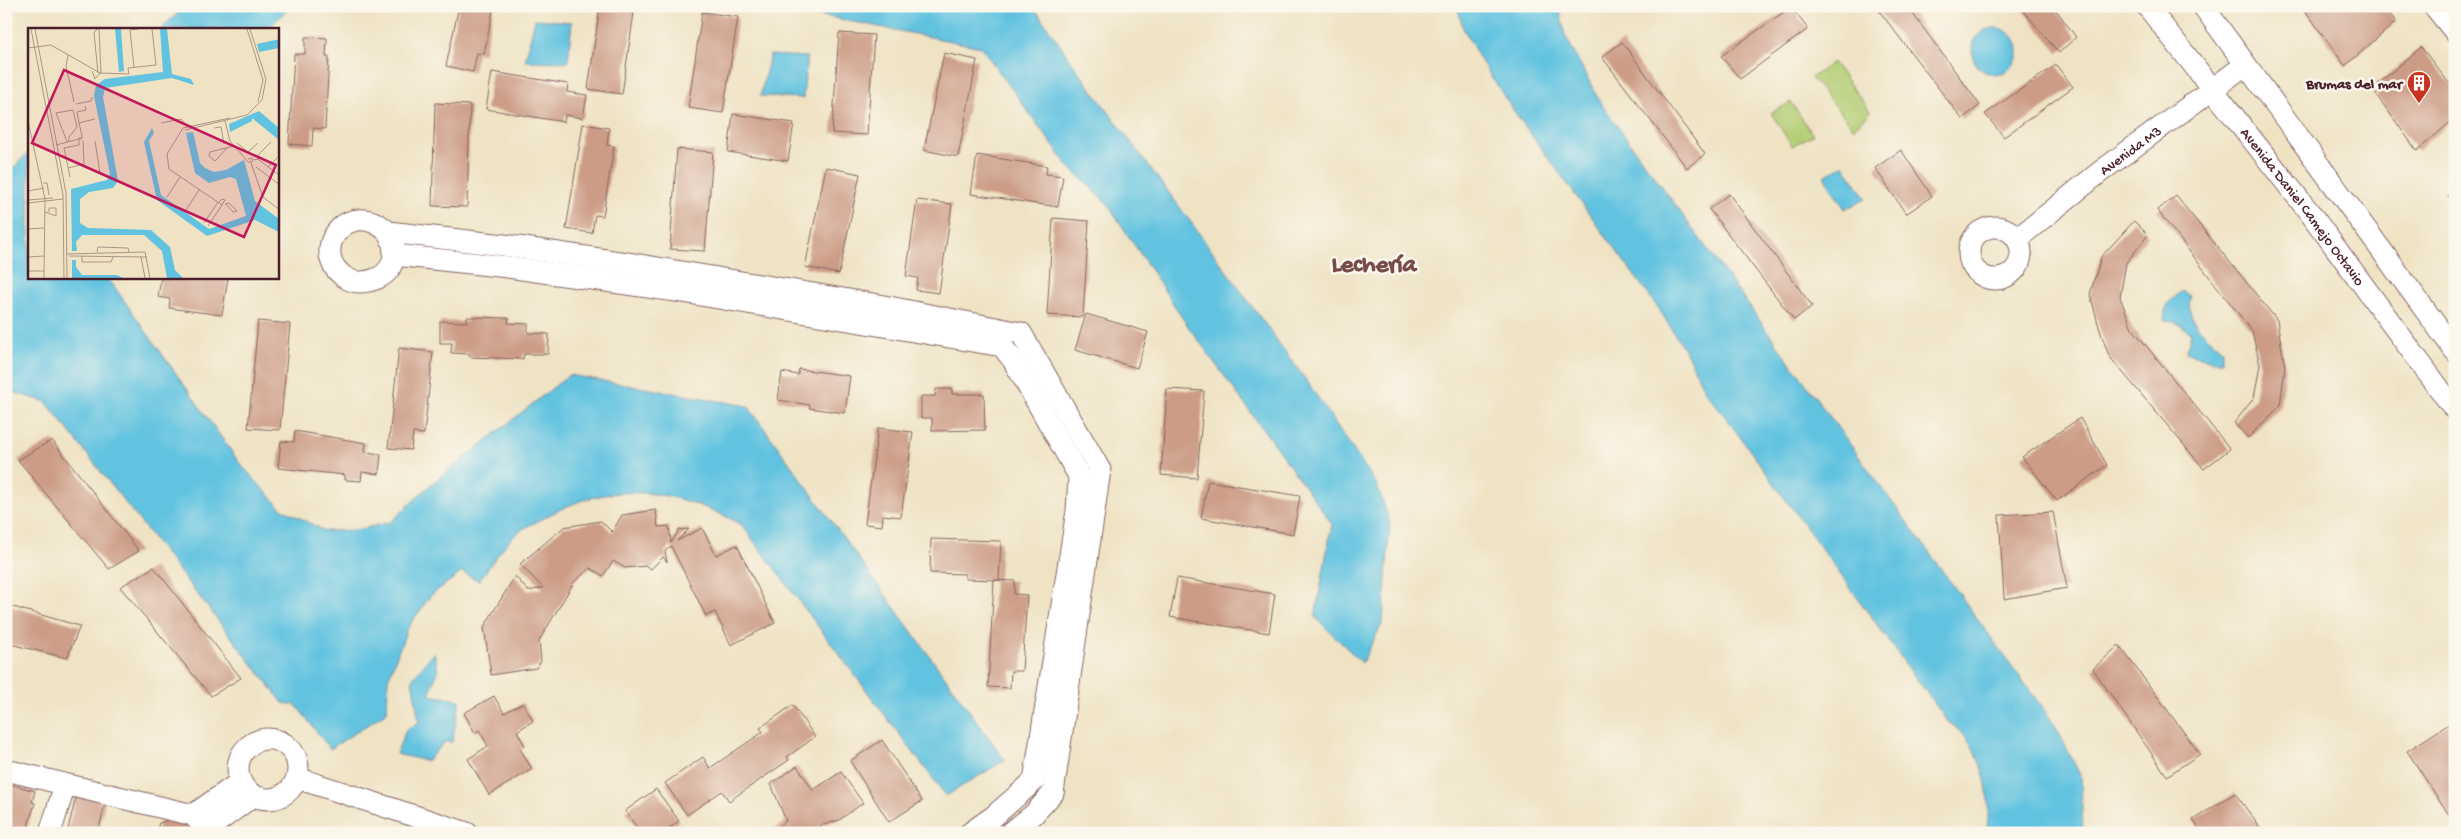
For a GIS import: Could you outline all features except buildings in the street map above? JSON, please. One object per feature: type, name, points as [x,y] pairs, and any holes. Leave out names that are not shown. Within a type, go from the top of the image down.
[{"type":"street","name":"Avenida Daniel Camejo Octavio","points":[[2147,6],[2310,213],[2455,410]]},
{"type":"street","points":[[2203,6],[2455,351]]},
{"type":"street","points":[[2434,6],[2455,32]]},
{"type":"street","name":"Avenida M3","points":[[2017,239],[2100,172],[2245,65]]},
{"type":"street","points":[[355,219],[374,222],[388,232],[394,241],[395,256],[388,269],[381,276],[360,282],[352,281],[338,273],[331,260],[330,245],[334,234],[341,225],[355,219]]},
{"type":"street","points":[[388,232],[532,249],[1002,346],[1013,360],[1079,476],[1076,511],[1034,782],[994,816],[970,833]]},
{"type":"street","points":[[395,256],[755,294],[879,305],[1021,333],[1100,470],[1054,793],[1033,815],[1010,833]]},
{"type":"street","points":[[264,739],[279,741],[291,749],[298,763],[297,778],[284,795],[274,799],[263,799],[246,789],[238,766],[243,752],[250,745],[264,739]]},
{"type":"street","points":[[6,770],[65,785],[204,826],[246,789]]},
{"type":"street","points":[[297,778],[467,833]]},
{"type":"street","points":[[1034,782],[1054,793]]},
{"type":"street","points":[[50,833],[65,785]]},
{"type":"green space","points":[[1833,62],[1871,112],[1854,128],[1811,78]]},
{"type":"green space","points":[[1791,102],[1813,135],[1792,146],[1771,113]]},
{"type":"water","points":[[186,6],[291,6],[268,28],[162,28]]},
{"type":"water","points":[[773,6],[1033,6],[1078,71],[1308,383],[1377,485],[1390,523],[1383,622],[1362,663],[1315,617],[1332,524],[1185,322],[1107,203],[1068,166],[981,47]]},
{"type":"water","points":[[1457,6],[1559,6],[1565,35],[1600,102],[2055,725],[2081,777],[2083,833],[1986,833],[1988,803],[1983,771],[1969,743],[1960,731],[1948,722],[1719,408],[1706,393],[1687,354],[1659,309],[1511,107],[1481,61],[1463,28]]},
{"type":"water","points":[[535,19],[572,22],[568,62],[525,61]]},
{"type":"water","points":[[1995,28],[2008,32],[2014,38],[2018,51],[2014,64],[2008,70],[1995,74],[1982,70],[1976,64],[1972,51],[1976,38],[1982,32]]},
{"type":"water","points":[[770,55],[807,57],[803,98],[760,96]]},
{"type":"water","points":[[28,153],[28,279],[109,279],[241,465],[281,508],[325,531],[357,530],[391,522],[429,486],[569,375],[748,406],[1005,760],[946,796],[741,524],[691,503],[667,496],[642,493],[618,493],[594,497],[569,505],[517,533],[500,552],[479,581],[462,572],[431,595],[407,629],[388,679],[387,712],[330,749],[296,705],[283,703],[46,402],[6,390],[6,175]]},
{"type":"water","points":[[1844,165],[1866,199],[1845,209],[1824,176]]},
{"type":"water","points":[[2182,291],[2190,296],[2189,305],[2191,313],[2198,327],[2222,349],[2222,361],[2207,360],[2186,352],[2191,333],[2177,323],[2164,320],[2166,305]]},
{"type":"water","points":[[434,652],[438,671],[429,695],[460,700],[452,742],[445,742],[427,761],[396,754],[406,730],[419,722],[412,679]]},
{"type":"place","name":"Brumas del mar","points":[[2419,104]]},
{"type":"district","name":"Lechería","points":[[1374,262]]}]
